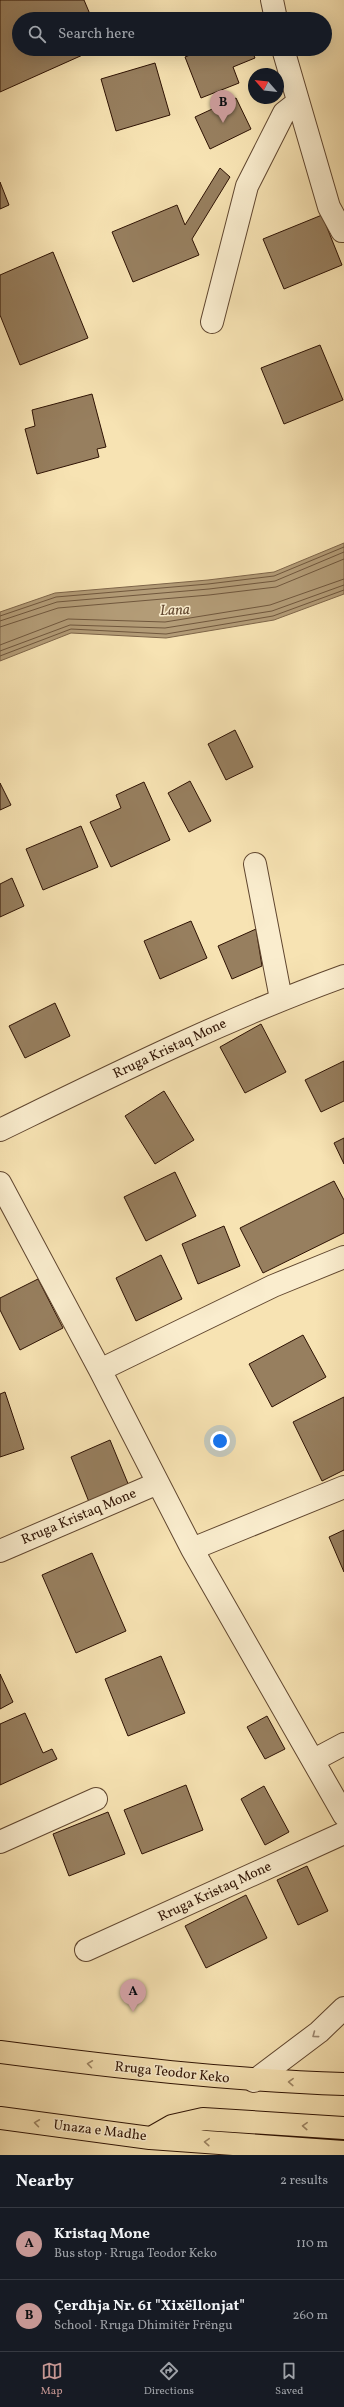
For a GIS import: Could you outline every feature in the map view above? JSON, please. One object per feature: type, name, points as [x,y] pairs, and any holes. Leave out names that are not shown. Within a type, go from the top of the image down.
[{"type":"main road","name":"Rruga Teodor Keko","points":[[0,2052],[128,2069],[254,2081],[344,2084]]},
{"type":"main road","name":"Unaza e Madhe","points":[[0,2118],[150,2138],[344,2152]]},
{"type":"main road","points":[[150,2138],[172,2126],[203,2118],[344,2128]]},
{"type":"street","points":[[272,0],[275,12]]},
{"type":"street","points":[[285,56],[329,207],[342,231],[344,231]]},
{"type":"street","points":[[212,322],[247,186],[284,113],[298,102]]},
{"type":"street","points":[[255,864],[281,998]]},
{"type":"street","name":"Rruga Kristaq Mone","points":[[0,1130],[163,1050],[281,998],[344,976]]},
{"type":"street","points":[[3,1194],[100,1370],[192,1549],[314,1760],[344,1815]]},
{"type":"street","points":[[100,1370],[273,1286],[344,1257]]},
{"type":"street","name":"Rruga Kristaq Mone","points":[[0,1551],[158,1483]]},
{"type":"street","points":[[192,1549],[344,1487]]},
{"type":"street","points":[[314,1760],[344,1744]]},
{"type":"street","points":[[0,1842],[96,1799]]},
{"type":"street","name":"Rruga Kristaq Mone","points":[[86,1950],[344,1833]]},
{"type":"street","points":[[254,2081],[319,2032],[344,2008]]},
{"type":"water","name":"Lana","points":[[344,543],[344,594],[274,620],[166,638],[71,633],[0,661],[0,612],[55,593],[208,580],[274,572]]},
{"type":"building","points":[[0,0],[84,0],[89,12],[12,12],[12,56],[80,56],[0,92]]},
{"type":"building","points":[[254,56],[255,58],[233,67],[239,83],[201,98],[185,57]]},
{"type":"building","points":[[155,63],[170,115],[116,131],[101,79]]},
{"type":"building","points":[[236,98],[251,129],[210,149],[195,117]]},
{"type":"building","points":[[220,168],[230,177],[192,239],[199,255],[133,282],[112,232],[177,205],[185,225]]},
{"type":"building","points":[[0,182],[9,205],[0,209]]},
{"type":"building","points":[[322,215],[342,265],[284,289],[263,239]]},
{"type":"building","points":[[53,252],[88,338],[20,365],[0,315],[0,275]]},
{"type":"building","points":[[320,345],[343,400],[284,424],[261,368]]},
{"type":"building","points":[[92,394],[106,447],[97,449],[99,457],[37,474],[25,429],[35,426],[32,410]]},
{"type":"building","points":[[235,730],[253,767],[226,780],[208,744]]},
{"type":"building","points":[[190,781],[211,821],[189,832],[168,793]]},
{"type":"building","points":[[144,782],[170,840],[111,867],[90,822],[121,808],[116,795]]},
{"type":"building","points":[[0,783],[11,805],[0,810]]},
{"type":"building","points":[[81,826],[98,867],[43,890],[26,849]]},
{"type":"building","points":[[12,878],[24,906],[0,917],[0,884]]},
{"type":"building","points":[[191,921],[207,958],[160,979],[144,941]]},
{"type":"building","points":[[256,929],[262,966],[232,979],[218,946]]},
{"type":"building","points":[[55,1003],[70,1036],[25,1058],[9,1026]]},
{"type":"building","points":[[261,1024],[286,1072],[245,1093],[220,1047]]},
{"type":"building","points":[[344,1061],[344,1101],[321,1112],[305,1080]]},
{"type":"building","points":[[164,1091],[194,1140],[155,1164],[125,1116]]},
{"type":"building","points":[[344,1138],[344,1164],[334,1143]]},
{"type":"building","points":[[175,1172],[196,1216],[146,1241],[124,1197]]},
{"type":"building","points":[[334,1181],[344,1200],[344,1233],[263,1273],[240,1228]]},
{"type":"building","points":[[224,1226],[240,1266],[198,1284],[182,1244]]},
{"type":"building","points":[[161,1255],[182,1299],[136,1321],[116,1278]]},
{"type":"building","points":[[38,1279],[63,1328],[20,1350],[0,1310],[0,1298]]},
{"type":"building","points":[[303,1335],[326,1377],[272,1407],[249,1364]]},
{"type":"building","points":[[5,1392],[24,1449],[0,1457],[0,1394]]},
{"type":"building","points":[[344,1397],[344,1470],[322,1481],[293,1422]]},
{"type":"building","points":[[110,1440],[129,1486],[89,1502],[71,1457]]},
{"type":"building","points":[[344,1530],[344,1572],[329,1537]]},
{"type":"building","points":[[92,1553],[126,1631],[76,1653],[42,1575]]},
{"type":"building","points":[[161,1656],[185,1713],[128,1736],[105,1679]]},
{"type":"building","points":[[0,1674],[13,1702],[0,1709]]},
{"type":"building","points":[[25,1713],[43,1753],[52,1749],[57,1759],[0,1785],[0,1724]]},
{"type":"building","points":[[267,1716],[285,1749],[265,1759],[247,1727]]},
{"type":"building","points":[[186,1785],[203,1830],[142,1854],[124,1810]]},
{"type":"building","points":[[264,1786],[289,1832],[265,1845],[241,1799]]},
{"type":"building","points":[[108,1812],[125,1854],[69,1876],[53,1834]]},
{"type":"building","points":[[307,1866],[328,1911],[298,1925],[277,1880]]},
{"type":"building","points":[[246,1895],[267,1938],[206,1968],[185,1926]]},
{"type":"place","name":"Çerdhja Nr. 61 \"Xixëllonjat\"","points":[[223,123]]},
{"type":"place","name":"Kristaq Mone","points":[[133,2012]]}]
